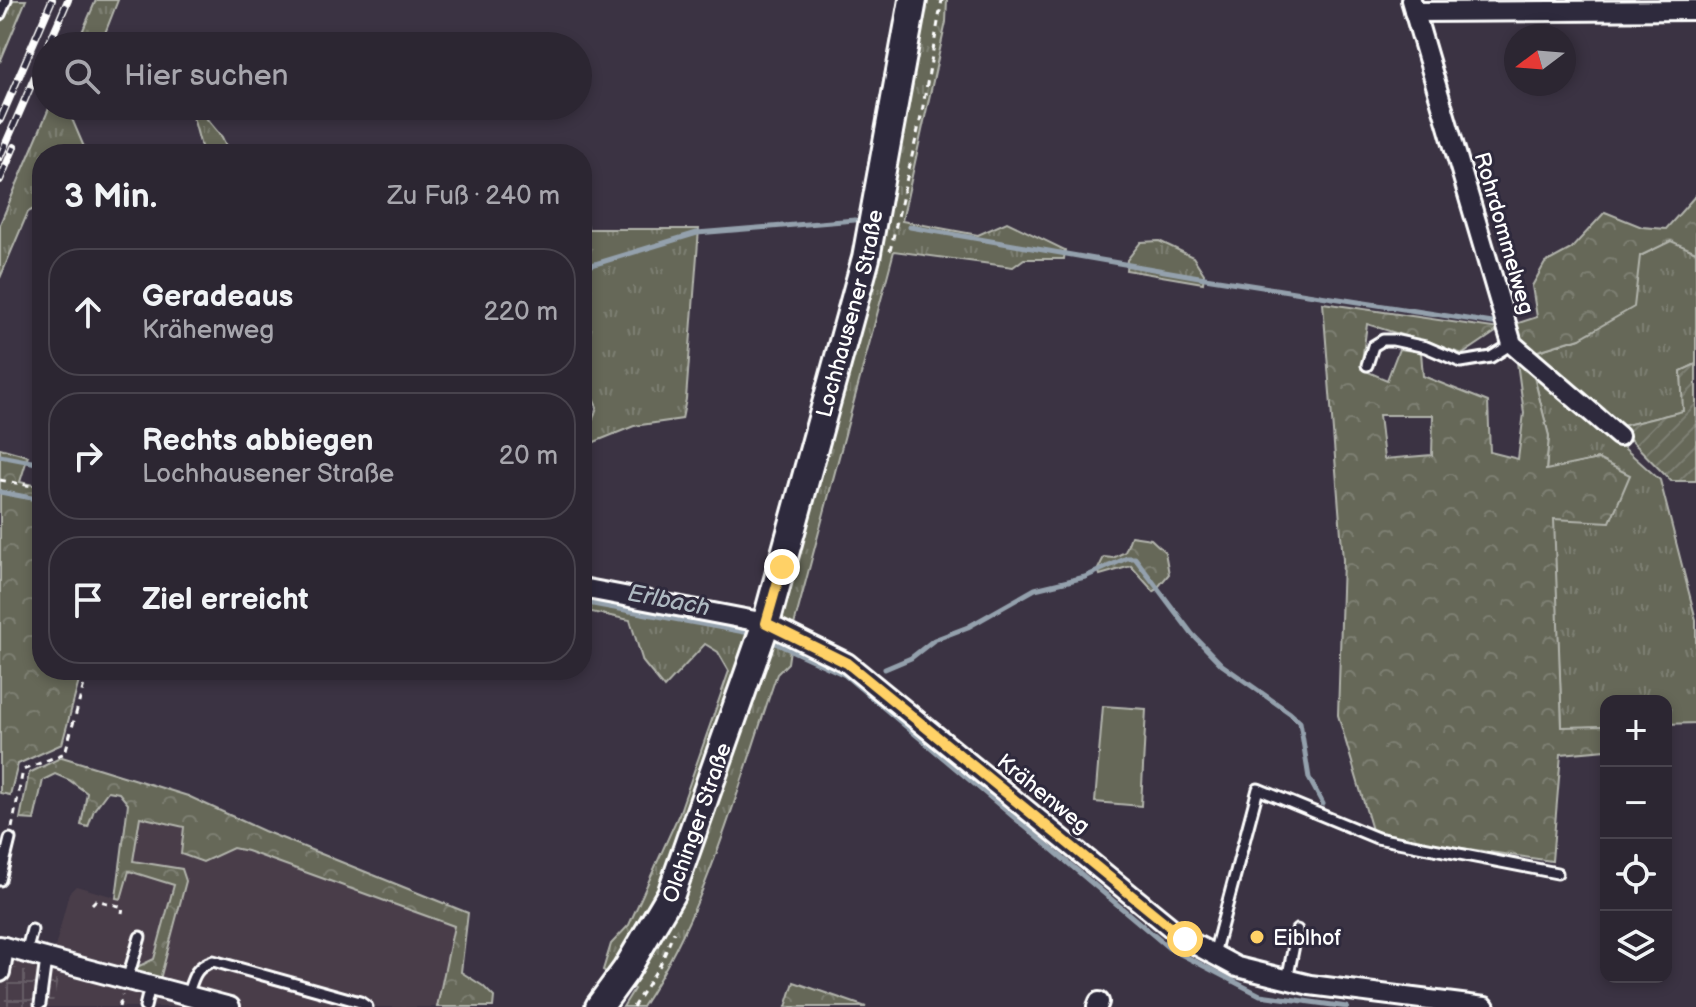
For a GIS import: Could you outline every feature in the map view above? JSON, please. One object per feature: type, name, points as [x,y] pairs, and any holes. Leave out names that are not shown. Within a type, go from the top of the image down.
[{"type":"main road","name":"Lochhausener Straße","points":[[766,623],[866,258],[913,0]]},
{"type":"main road","name":"Olchinger Straße","points":[[599,1007],[626,970],[671,894],[766,623]]},
{"type":"street","points":[[1413,6],[1696,10]]},
{"type":"street","name":"Rohrdommelweg","points":[[1413,6],[1512,344],[1619,436]]},
{"type":"street","name":"Krähenweg","points":[[592,590],[766,623],[847,663],[1185,939],[1237,967],[1310,985],[1485,1007]]},
{"type":"street","points":[[0,972],[2,947],[125,986],[150,986],[230,1007]]},
{"type":"lane","points":[[0,14],[6,0]]},
{"type":"lane","points":[[1367,365],[1373,346],[1383,340],[1426,347],[1461,362],[1491,357],[1512,344]]},
{"type":"lane","points":[[1214,954],[1258,789],[1377,838],[1557,873]]},
{"type":"lane","points":[[0,880],[10,839]]},
{"type":"lane","points":[[26,953],[32,930]]},
{"type":"lane","points":[[1287,980],[1297,930]]},
{"type":"lane","points":[[125,986],[140,937]]},
{"type":"lane","points":[[40,1004],[46,959]]},
{"type":"lane","points":[[187,996],[195,972],[213,961],[360,1002],[367,1007]]},
{"type":"lane","points":[[145,1007],[150,986]]},
{"type":"path","points":[[0,480],[32,486]]},
{"type":"path","points":[[10,839],[23,770],[65,753],[85,680]]},
{"type":"path","points":[[92,904],[96,900],[123,907],[122,913]]},
{"type":"path","points":[[119,1007],[125,986]]},
{"type":"shaded area","points":[[135,805],[463,913],[439,1007],[0,1007],[0,937],[54,952],[69,893],[76,886],[121,899]]},
{"type":"shaded area","points":[[14,968],[58,980],[52,1007],[4,1005],[9,977]]},
{"type":"green space","points":[[9,0],[26,0],[0,62],[0,22]]},
{"type":"green space","points":[[96,0],[118,0],[105,32],[82,32]]},
{"type":"green space","points":[[899,0],[947,0],[946,22],[902,221],[978,235],[1007,222],[1065,250],[1064,259],[1024,259],[1013,267],[894,251],[793,629],[788,663],[777,674],[720,845],[685,929],[642,1007],[623,1007],[634,989],[603,970],[611,944],[629,925],[679,814],[729,671],[718,652],[705,644],[664,688],[643,662],[630,620],[592,612],[592,594],[753,611],[760,605],[856,253]]},
{"type":"green space","points":[[44,120],[72,120],[83,144],[34,144]]},
{"type":"green space","points":[[194,120],[208,120],[225,144],[200,144]]},
{"type":"green space","points":[[32,148],[32,210],[28,212],[0,278],[0,224]]},
{"type":"green space","points":[[1696,195],[1696,252],[1671,241],[1640,256],[1634,307],[1580,338],[1528,354],[1512,325],[1537,317],[1532,286],[1545,263],[1571,249],[1605,212],[1642,227],[1666,229]]},
{"type":"green space","points":[[592,229],[699,229],[682,419],[634,426],[592,443],[592,421],[597,407],[592,397]]},
{"type":"green space","points":[[1671,240],[1696,252],[1696,364],[1681,371],[1684,411],[1618,427],[1528,354],[1580,338],[1640,256]]},
{"type":"green space","points":[[1159,241],[1193,257],[1204,274],[1203,283],[1126,270],[1127,260],[1141,242]]},
{"type":"green space","points":[[1323,303],[1500,329],[1463,354],[1367,324],[1361,369],[1387,380],[1399,349],[1421,352],[1423,376],[1488,402],[1490,452],[1518,459],[1524,413],[1516,355],[1531,365],[1549,436],[1546,470],[1598,459],[1630,475],[1610,522],[1554,519],[1562,727],[1600,726],[1600,751],[1561,754],[1552,861],[1427,843],[1372,830],[1338,715],[1343,560]],"holes":[[[1379,415],[1433,415],[1432,455],[1384,459]]]},
{"type":"green space","points":[[1696,364],[1696,481],[1671,481],[1618,427],[1683,411],[1681,371]]},
{"type":"green space","points":[[1531,365],[1660,480],[1696,620],[1696,723],[1672,724],[1672,695],[1600,695],[1600,726],[1562,728],[1553,519],[1598,459],[1546,471],[1549,436]]},
{"type":"green space","points":[[0,448],[28,456],[20,482],[32,485],[32,680],[79,680],[62,744],[18,764],[10,795],[0,793]]},
{"type":"green space","points":[[1131,536],[1151,539],[1165,552],[1169,574],[1154,592],[1131,566],[1100,575],[1098,569],[1104,557],[1113,558],[1125,552]]},
{"type":"green space","points":[[1103,706],[1146,709],[1141,806],[1095,802]]},
{"type":"green space","points":[[62,757],[188,796],[264,831],[468,913],[461,972],[494,997],[493,1007],[437,1007],[454,926],[247,851],[233,848],[203,862],[181,854],[184,827],[140,817],[133,861],[182,869],[186,881],[159,983],[134,978],[137,967],[154,959],[174,885],[129,871],[121,899],[116,898],[128,804],[119,793],[108,791],[94,810],[88,827],[81,825],[87,793],[55,774],[43,780],[34,820],[20,819],[29,773]]},
{"type":"green space","points":[[794,982],[866,1007],[786,1007]]},
{"type":"waterway","points":[[592,265],[697,233],[855,220]]},
{"type":"waterway","points":[[910,227],[1499,324]]},
{"type":"waterway","points":[[0,456],[32,462]]},
{"type":"waterway","name":"Erlbach","points":[[0,492],[32,498]]},
{"type":"waterway","points":[[885,669],[911,658],[934,640],[968,627],[1035,589],[1085,577],[1127,558],[1135,558],[1192,634],[1222,665],[1300,722],[1309,778],[1323,804]]},
{"type":"waterway","name":"Erlbach","points":[[592,604],[750,633]]},
{"type":"waterway","name":"Erlbach","points":[[773,642],[845,675],[1169,948],[1260,995],[1347,1007]]},
{"type":"railway","points":[[38,32],[52,0]]},
{"type":"railway","points":[[54,32],[68,0]]},
{"type":"railway","points":[[0,120],[32,46]]},
{"type":"railway","points":[[0,157],[32,83]]},
{"type":"railway","points":[[0,180],[14,147]]},
{"type":"place","name":"Eiblhof","points":[[1257,937]]},
{"type":"route","points":[[782,567],[766,623],[847,663],[1185,939]]}]
